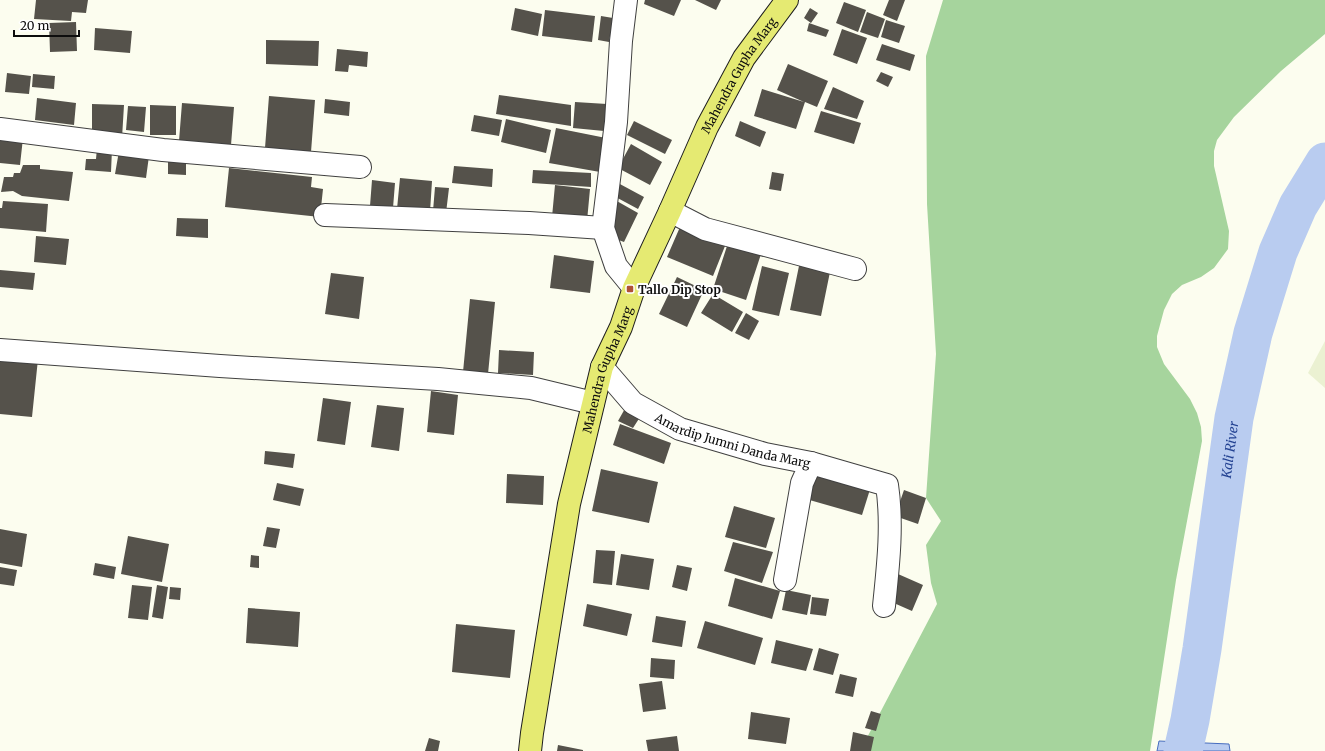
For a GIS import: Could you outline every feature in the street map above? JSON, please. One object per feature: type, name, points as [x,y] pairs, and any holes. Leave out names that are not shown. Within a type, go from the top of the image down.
[{"type":"main road","name":"Mahendra Gupha Marg","points":[[530,751],[569,504],[602,367],[621,327],[634,288],[707,127],[744,58],[787,0]]},
{"type":"street","points":[[626,0],[621,41],[616,122],[602,228],[616,266],[634,288]]},
{"type":"street","points":[[0,129],[163,150],[360,167]]},
{"type":"street","points":[[670,211],[705,228],[855,269]]},
{"type":"street","points":[[326,215],[529,223],[602,228]]},
{"type":"street","points":[[0,350],[220,366],[438,379],[531,388],[593,403]]},
{"type":"street","name":"Amardip Jumni Danda Marg","points":[[602,367],[633,403],[680,429],[765,454],[812,463],[802,483],[785,580]]},
{"type":"street","points":[[812,463],[887,485],[890,504],[889,562],[884,606]]},
{"type":"green space","points":[[943,0],[1325,0],[1325,34],[1281,71],[1234,117],[1217,140],[1214,151],[1214,166],[1229,231],[1228,249],[1214,268],[1201,277],[1182,285],[1172,294],[1164,310],[1157,336],[1157,347],[1164,364],[1190,399],[1197,413],[1201,427],[1202,441],[1176,580],[1150,751],[860,751],[937,604],[931,583],[926,545],[941,521],[926,498],[936,354],[927,204],[926,56]]},
{"type":"green space","points":[[1325,341],[1325,388],[1308,373]]},
{"type":"water","points":[[1159,741],[1229,744],[1230,751],[1157,751]]},
{"type":"building","points":[[36,0],[88,0],[86,13],[72,12],[71,21],[34,19]]},
{"type":"building","points":[[645,0],[681,0],[674,16],[644,4]]},
{"type":"building","points":[[695,0],[721,0],[716,10]]},
{"type":"building","points":[[889,0],[905,0],[897,21],[883,15]]},
{"type":"building","points":[[844,2],[866,10],[858,32],[836,23]]},
{"type":"building","points":[[515,8],[542,14],[538,36],[511,30]]},
{"type":"building","points":[[810,8],[818,13],[811,23],[804,18]]},
{"type":"building","points":[[545,10],[595,16],[592,42],[542,36]]},
{"type":"building","points":[[867,12],[885,19],[878,38],[860,32]]},
{"type":"building","points":[[601,16],[613,18],[609,42],[598,40]]},
{"type":"building","points":[[886,20],[905,26],[899,43],[881,37]]},
{"type":"building","points":[[76,22],[77,51],[50,52],[49,23]]},
{"type":"building","points":[[809,23],[829,30],[826,37],[807,31]]},
{"type":"building","points":[[95,28],[132,31],[130,53],[94,50]]},
{"type":"building","points":[[842,29],[867,38],[857,64],[833,55]]},
{"type":"building","points":[[266,40],[319,41],[318,66],[266,64]]},
{"type":"building","points":[[882,44],[915,55],[910,71],[876,60]]},
{"type":"building","points":[[337,49],[368,52],[367,67],[349,65],[348,72],[335,71]]},
{"type":"building","points":[[788,64],[828,81],[817,107],[805,102],[796,129],[754,116],[762,89],[804,102],[777,90]]},
{"type":"building","points":[[881,72],[893,77],[888,87],[876,81]]},
{"type":"building","points":[[7,73],[31,76],[29,94],[5,92]]},
{"type":"building","points":[[33,74],[55,76],[54,89],[32,87]]},
{"type":"building","points":[[833,87],[864,101],[857,119],[824,109]]},
{"type":"building","points":[[499,95],[571,105],[571,126],[496,114]]},
{"type":"building","points":[[269,96],[315,100],[311,152],[265,148]]},
{"type":"building","points":[[37,98],[76,103],[74,125],[35,120]]},
{"type":"building","points":[[325,99],[350,102],[349,116],[324,113]]},
{"type":"building","points":[[575,102],[607,104],[604,131],[573,128]]},
{"type":"building","points":[[182,103],[234,107],[231,145],[179,141]]},
{"type":"building","points":[[92,104],[124,105],[122,138],[92,137]]},
{"type":"building","points":[[150,105],[176,106],[176,135],[150,135]]},
{"type":"building","points":[[128,106],[146,107],[144,132],[126,130]]},
{"type":"building","points":[[821,111],[861,123],[854,144],[814,132]]},
{"type":"building","points":[[474,115],[502,120],[499,136],[471,131]]},
{"type":"building","points":[[506,119],[551,130],[546,153],[501,142]]},
{"type":"building","points":[[634,121],[672,140],[665,154],[627,135]]},
{"type":"building","points":[[740,121],[766,132],[760,147],[735,136]]},
{"type":"building","points":[[556,128],[606,138],[600,172],[549,163]]},
{"type":"building","points":[[0,135],[23,138],[20,165],[0,163]]},
{"type":"building","points":[[631,144],[662,162],[650,185],[618,168]]},
{"type":"building","points":[[97,148],[112,149],[111,172],[85,170],[86,159],[96,159]]},
{"type":"building","points":[[119,151],[149,156],[146,178],[115,174]]},
{"type":"building","points":[[168,156],[186,157],[186,175],[168,174]]},
{"type":"building","points":[[23,165],[40,165],[40,169],[73,172],[69,201],[22,196],[13,191],[1,192],[4,177],[13,177],[14,173],[20,173]]},
{"type":"building","points":[[454,166],[493,169],[492,187],[452,183]]},
{"type":"building","points":[[229,168],[312,177],[311,187],[323,189],[320,217],[225,207]]},
{"type":"building","points":[[533,170],[591,173],[591,187],[532,183]]},
{"type":"building","points":[[772,172],[784,174],[781,191],[769,189]]},
{"type":"building","points":[[400,178],[432,181],[430,212],[397,209]]},
{"type":"building","points":[[372,180],[395,183],[393,208],[370,206]]},
{"type":"building","points":[[618,183],[644,197],[638,209],[612,195]]},
{"type":"building","points":[[555,185],[590,189],[587,221],[552,217]]},
{"type":"building","points":[[435,187],[449,188],[446,213],[433,211]]},
{"type":"building","points":[[615,200],[638,213],[624,242],[610,237]]},
{"type":"building","points":[[3,201],[48,204],[46,232],[0,228],[0,208],[2,208]]},
{"type":"building","points":[[177,218],[208,219],[208,238],[176,236]]},
{"type":"building","points":[[680,227],[725,246],[713,276],[667,257]]},
{"type":"building","points":[[36,236],[69,239],[66,265],[34,262]]},
{"type":"building","points":[[728,243],[761,254],[746,300],[713,289]]},
{"type":"building","points":[[554,255],[594,261],[590,293],[550,288]]},
{"type":"building","points":[[800,261],[831,267],[821,316],[790,310]]},
{"type":"building","points":[[762,266],[789,273],[779,316],[752,310]]},
{"type":"building","points":[[0,270],[35,273],[33,290],[0,287]]},
{"type":"building","points":[[331,273],[364,277],[359,319],[325,314]]},
{"type":"building","points":[[677,277],[704,290],[687,327],[659,314]]},
{"type":"building","points":[[713,294],[743,312],[732,332],[701,313]]},
{"type":"building","points":[[470,299],[495,302],[488,374],[463,372]]},
{"type":"building","points":[[746,313],[759,321],[749,340],[735,333]]},
{"type":"building","points":[[499,350],[534,352],[533,375],[498,373]]},
{"type":"building","points":[[0,355],[38,359],[32,417],[0,414]]},
{"type":"building","points":[[431,391],[458,395],[454,435],[427,432]]},
{"type":"building","points":[[323,398],[351,402],[345,445],[317,441]]},
{"type":"building","points":[[377,405],[404,408],[399,451],[371,447]]},
{"type":"building","points":[[627,405],[642,414],[633,428],[618,421]]},
{"type":"building","points":[[620,424],[671,443],[664,464],[613,445]]},
{"type":"building","points":[[265,451],[295,454],[293,468],[264,464]]},
{"type":"building","points":[[601,469],[658,482],[649,523],[592,511]]},
{"type":"building","points":[[814,469],[872,483],[862,515],[806,499]]},
{"type":"building","points":[[507,474],[544,476],[543,505],[506,503]]},
{"type":"building","points":[[277,483],[304,489],[300,506],[273,500]]},
{"type":"building","points":[[904,490],[926,498],[918,524],[895,516]]},
{"type":"building","points":[[734,506],[775,518],[766,548],[725,537]]},
{"type":"building","points":[[267,527],[280,529],[276,548],[263,546]]},
{"type":"building","points":[[0,529],[27,534],[22,567],[0,563]]},
{"type":"building","points":[[128,536],[169,544],[162,582],[121,574]]},
{"type":"building","points":[[733,542],[773,552],[762,583],[724,571]]},
{"type":"building","points":[[596,550],[615,551],[612,585],[593,583]]},
{"type":"building","points":[[621,554],[654,559],[649,590],[616,585]]},
{"type":"building","points":[[251,555],[259,556],[259,568],[250,567]]},
{"type":"building","points":[[95,563],[116,567],[114,579],[93,575]]},
{"type":"building","points":[[677,565],[692,568],[687,591],[672,587]]},
{"type":"building","points":[[0,567],[17,570],[14,586],[0,584]]},
{"type":"building","points":[[898,574],[923,585],[912,611],[887,600]]},
{"type":"building","points":[[735,578],[780,591],[772,619],[728,606]]},
{"type":"building","points":[[132,585],[152,587],[148,620],[128,618]]},
{"type":"building","points":[[157,585],[168,587],[163,619],[152,617]]},
{"type":"building","points":[[170,587],[181,588],[180,600],[169,599]]},
{"type":"building","points":[[786,590],[811,595],[807,615],[782,610]]},
{"type":"building","points":[[812,597],[829,599],[826,616],[810,614]]},
{"type":"building","points":[[587,604],[632,614],[627,636],[583,626]]},
{"type":"building","points":[[248,608],[300,612],[298,647],[246,643]]},
{"type":"building","points":[[656,616],[686,621],[682,647],[652,642]]},
{"type":"building","points":[[705,621],[763,638],[755,665],[697,648]]},
{"type":"building","points":[[456,624],[515,630],[510,678],[452,672]]},
{"type":"building","points":[[776,640],[813,649],[806,671],[771,663]]},
{"type":"building","points":[[819,648],[839,654],[833,675],[813,670]]},
{"type":"building","points":[[651,658],[675,660],[674,679],[650,677]]},
{"type":"building","points":[[840,674],[857,678],[853,697],[835,693]]},
{"type":"building","points":[[662,681],[666,709],[643,712],[639,684]]},
{"type":"building","points":[[871,711],[881,714],[876,731],[865,728]]},
{"type":"building","points":[[751,712],[790,718],[786,744],[748,739]]},
{"type":"building","points":[[853,732],[874,737],[871,751],[850,751]]},
{"type":"building","points":[[677,736],[679,751],[648,751],[646,740]]},
{"type":"building","points":[[429,738],[440,741],[438,751],[425,751]]},
{"type":"building","points":[[558,745],[583,750],[583,751],[557,751]]},
{"type":"waterway","name":"Kali River","points":[[1183,751],[1190,720],[1202,649],[1234,418],[1253,333],[1278,252],[1298,206],[1325,162]]},
{"type":"place","name":"Tallo Dip Stop","points":[[630,289]]}]
